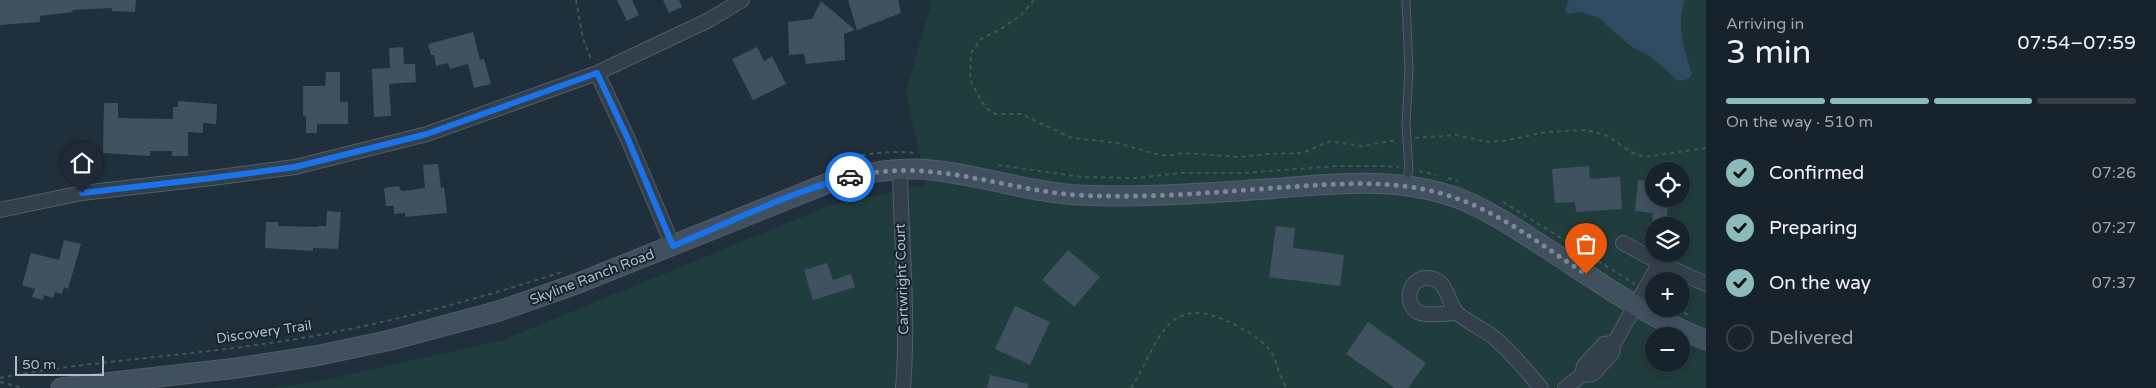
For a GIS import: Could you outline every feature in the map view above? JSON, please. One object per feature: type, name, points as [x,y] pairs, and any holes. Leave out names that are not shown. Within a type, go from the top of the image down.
[{"type":"street","points":[[0,210],[82,193],[295,167],[427,134],[597,73],[709,20],[742,0]]},
{"type":"street","points":[[597,73],[627,137],[673,246]]},
{"type":"street","name":"Skyline Ranch Road","points":[[61,388],[237,368],[391,340],[499,311],[673,246],[833,181],[873,172],[900,170],[937,171],[1028,189],[1077,194],[1127,196],[1359,182],[1406,185],[1462,200],[1495,215],[1636,305],[1706,340]]},
{"type":"street","name":"Cartwright Court","points":[[900,170],[905,363],[902,388]]},
{"type":"street","points":[[1623,243],[1660,263],[1706,284]]},
{"type":"street","points":[[1565,388],[1582,375],[1584,366],[1604,344],[1614,344],[1660,263]]},
{"type":"street","points":[[1456,312],[1492,336],[1516,358],[1541,388]]},
{"type":"lane","points":[[1406,0],[1409,70],[1406,124],[1409,169],[1406,185]]},
{"type":"path","points":[[576,0],[583,39],[597,73]]},
{"type":"path","points":[[1034,0],[1020,16],[981,39],[971,53],[970,80],[982,102],[996,114],[1021,114],[1072,138],[1118,143],[1167,156],[1183,153],[1240,158],[1267,154],[1303,153],[1330,141],[1361,146],[1407,139],[1456,135],[1495,141],[1546,132],[1587,130],[1608,136],[1631,152],[1644,157],[1706,148]]},
{"type":"path","name":"Discovery Trail","points":[[0,380],[76,365],[263,344],[308,337],[377,323],[527,283]]},
{"type":"path","points":[[1130,388],[1148,353],[1172,320],[1183,314],[1208,313],[1232,323],[1270,350],[1287,388]]},
{"type":"path","points":[[1690,316],[1696,319]]},
{"type":"path","points":[[0,380],[24,388]]},
{"type":"green space","points":[[932,0],[1706,0],[1706,388],[269,388],[315,382],[503,340],[831,205],[926,185],[906,91]]},
{"type":"water","points":[[1569,0],[1685,0],[1682,9],[1681,28],[1691,76],[1686,80],[1677,80],[1650,56],[1633,48],[1599,18],[1581,12],[1567,14],[1565,9]]},
{"type":"building","points":[[0,0],[136,0],[135,12],[112,11],[112,8],[72,10],[73,12],[40,16],[40,22],[0,25]]},
{"type":"building","points":[[617,0],[632,0],[639,15],[627,21]]},
{"type":"building","points":[[663,0],[679,0],[682,7],[669,13]]},
{"type":"building","points":[[848,0],[898,0],[901,13],[857,30]]},
{"type":"building","points":[[821,1],[855,30],[844,34],[845,60],[806,64],[804,54],[789,55],[788,22],[812,19]]},
{"type":"building","points":[[473,32],[480,60],[484,59],[491,84],[474,88],[468,64],[450,69],[448,63],[436,66],[434,55],[431,55],[428,44]]},
{"type":"building","points":[[403,47],[404,64],[415,64],[416,82],[389,84],[391,116],[374,117],[372,69],[390,68],[389,48]]},
{"type":"building","points":[[757,47],[764,61],[772,56],[786,84],[753,100],[732,59]]},
{"type":"building","points":[[326,72],[340,72],[340,102],[348,102],[348,124],[317,124],[317,133],[306,133],[306,116],[303,116],[303,86],[325,86]]},
{"type":"building","points":[[178,101],[217,104],[216,124],[203,123],[203,133],[188,132],[188,156],[172,156],[172,151],[150,151],[150,156],[103,153],[104,103],[118,103],[118,118],[173,119],[173,107],[178,107]]},
{"type":"building","points":[[438,164],[441,188],[444,187],[447,213],[405,217],[405,213],[394,214],[394,206],[386,206],[384,188],[399,186],[400,190],[404,191],[425,188],[423,165]]},
{"type":"building","points":[[1589,166],[1590,179],[1620,177],[1622,209],[1576,212],[1575,202],[1555,203],[1552,169]]},
{"type":"building","points":[[1638,180],[1645,181],[1645,207],[1668,207],[1667,217],[1653,217],[1653,213],[1635,211]]},
{"type":"building","points":[[327,211],[341,212],[338,249],[313,248],[313,251],[265,248],[266,222],[278,222],[278,226],[326,226]]},
{"type":"building","points":[[1276,226],[1295,228],[1293,248],[1344,255],[1340,286],[1269,277]]},
{"type":"building","points":[[64,240],[81,244],[68,289],[64,287],[62,294],[55,292],[53,298],[44,295],[43,300],[32,297],[35,289],[22,285],[31,253],[59,260]]},
{"type":"building","points":[[1068,250],[1100,277],[1074,307],[1042,280]]},
{"type":"building","points":[[827,263],[833,280],[851,274],[855,287],[813,300],[804,270]]},
{"type":"building","points":[[1015,306],[1050,322],[1030,365],[995,349]]},
{"type":"building","points":[[1368,322],[1426,363],[1408,388],[1395,388],[1346,354]]},
{"type":"building","points":[[990,375],[1028,384],[1027,388],[987,388]]},
{"type":"way so far","points":[[850,177],[873,172],[917,169],[937,171],[1028,189],[1077,194],[1127,196],[1359,182],[1406,185],[1462,200],[1495,215],[1586,274]]},
{"type":"route","points":[[82,193],[295,167],[427,134],[597,73],[627,137],[665,231],[673,246],[778,202],[833,181],[850,177]]}]
